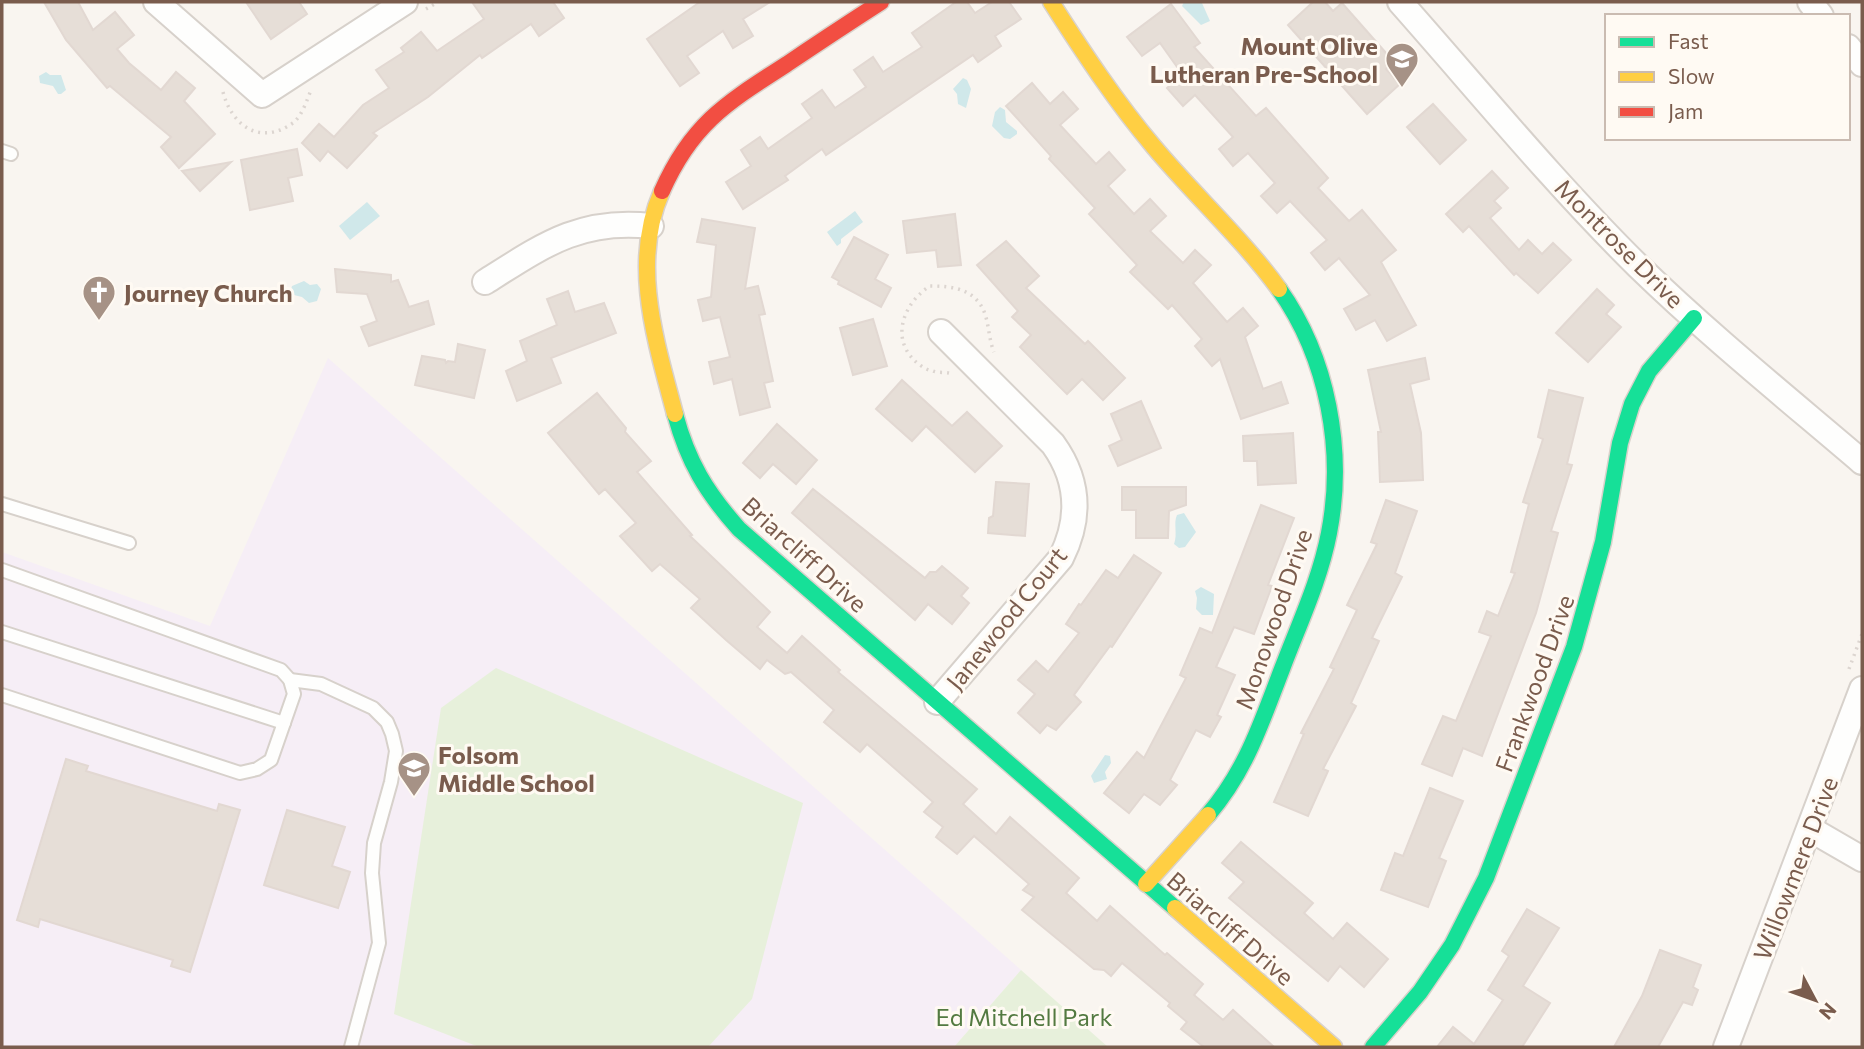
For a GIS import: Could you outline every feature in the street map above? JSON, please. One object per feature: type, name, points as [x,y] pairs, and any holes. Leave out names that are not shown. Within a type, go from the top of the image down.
[{"type":"street","points":[[156,2],[262,95],[405,2]]},
{"type":"street","name":"Briarcliff Drive","points":[[881,2],[731,100],[709,119],[689,142],[660,194],[651,226],[646,268],[648,298],[678,429],[698,475],[739,529],[1334,1047]]},
{"type":"street","name":"Monowood Drive","points":[[1051,2],[1110,90],[1155,147],[1264,269],[1283,296],[1300,324],[1319,370],[1328,401],[1333,434],[1334,500],[1326,544],[1251,749],[1232,784],[1146,884]]},
{"type":"street","name":"Montrose Drive","points":[[1400,2],[1581,207],[1639,266],[1694,318],[1862,462]]},
{"type":"street","points":[[1850,49],[1862,64]]},
{"type":"street","points":[[485,282],[563,236],[597,227],[633,224],[651,226]]},
{"type":"street","name":"Frankwood Drive","points":[[1373,1047],[1420,992],[1452,945],[1486,878],[1574,647],[1603,542],[1620,443],[1632,404],[1649,372],[1694,318]]},
{"type":"street","name":"Janewood Court","points":[[937,702],[1056,564],[1068,544],[1075,515],[1073,484],[1062,456],[941,332]]},
{"type":"street","name":"Willowmere Drive","points":[[1726,1047],[1862,689]]},
{"type":"street","points":[[1810,829],[1862,859]]},
{"type":"lane","points":[[2,504],[129,543]]},
{"type":"lane","points":[[2,570],[281,670],[290,680],[294,694],[271,760],[257,769],[240,773],[2,695]]},
{"type":"lane","points":[[2,632],[284,723]]},
{"type":"lane","points":[[290,680],[321,684],[373,708],[387,722],[396,751],[391,782],[374,844],[373,896],[379,943],[351,1047]]},
{"type":"path","points":[[959,374],[931,371],[919,365],[902,344],[902,320],[917,296],[930,286],[956,287],[972,295],[985,314],[990,343],[1000,358]]},
{"type":"shaded area","name":"Folsom Middle School","points":[[328,358],[1021,970],[954,1047],[2,1047],[2,552],[210,626]]},
{"type":"green space","points":[[496,668],[803,803],[752,999],[708,1047],[479,1047],[394,1014],[441,708]]},
{"type":"green space","name":"Ed Mitchell Park","points":[[1021,970],[1108,1047],[954,1047]]},
{"type":"water","points":[[1184,2],[1202,3],[1210,21],[1201,25],[1182,6]]},
{"type":"water","points":[[46,72],[50,75],[61,75],[66,90],[58,94],[53,86],[40,83],[39,76]]},
{"type":"water","points":[[963,78],[971,89],[966,108],[958,104],[957,94],[953,89]]},
{"type":"water","points":[[1000,107],[1005,110],[1006,122],[1017,131],[1010,139],[1004,138],[992,126],[995,112]]},
{"type":"water","points":[[367,202],[380,216],[350,240],[339,226]]},
{"type":"water","points":[[855,211],[863,222],[841,239],[837,246],[827,232]]},
{"type":"water","points":[[304,281],[310,285],[317,284],[321,289],[317,301],[309,303],[302,297],[290,294],[292,286]]},
{"type":"water","points":[[1184,513],[1196,532],[1185,547],[1179,548],[1174,544],[1176,518]]},
{"type":"water","points":[[1201,587],[1214,594],[1213,615],[1202,615],[1196,609],[1195,591]]},
{"type":"water","points":[[1105,755],[1110,756],[1111,763],[1105,772],[1107,779],[1094,783],[1091,776]]},
{"type":"building","points":[[44,2],[78,2],[93,30],[115,12],[134,35],[117,49],[161,90],[176,72],[195,88],[184,101],[215,134],[179,168],[161,147],[171,137],[110,86],[107,88],[66,40]]},
{"type":"building","points":[[246,2],[299,2],[307,14],[271,39]]},
{"type":"building","points":[[472,2],[553,2],[564,18],[539,36],[531,24],[482,58],[480,55],[428,97],[373,133],[377,136],[347,168],[328,151],[320,161],[302,143],[319,124],[334,137],[363,105],[389,88],[376,70],[404,52],[401,48],[421,32],[437,51],[484,19]]},
{"type":"building","points":[[700,2],[770,2],[743,19],[753,36],[733,48],[723,31],[687,56],[699,73],[680,86],[647,39]]},
{"type":"building","points":[[956,2],[967,2],[975,13],[992,2],[1009,2],[1021,19],[995,36],[1001,46],[978,62],[973,55],[826,155],[822,149],[785,176],[788,180],[743,209],[726,182],[751,166],[741,150],[760,137],[768,149],[812,118],[802,104],[822,90],[835,108],[866,87],[854,70],[873,57],[883,72],[922,47],[912,33]]},
{"type":"building","points":[[1313,2],[1325,2],[1333,11],[1342,3],[1394,62],[1386,69],[1400,84],[1367,114],[1288,25]]},
{"type":"building","points":[[1171,4],[1200,43],[1194,47],[1256,116],[1266,108],[1328,178],[1318,188],[1349,221],[1362,210],[1396,250],[1381,262],[1416,325],[1387,341],[1375,320],[1356,330],[1344,309],[1370,295],[1339,258],[1325,270],[1311,253],[1327,240],[1290,201],[1277,213],[1261,196],[1275,183],[1248,153],[1233,166],[1219,149],[1233,137],[1195,95],[1183,106],[1167,88],[1182,74],[1160,43],[1142,56],[1127,37]]},
{"type":"building","points":[[1032,83],[1050,104],[1063,92],[1078,109],[1060,125],[1096,164],[1109,152],[1125,170],[1108,186],[1134,214],[1150,199],[1166,216],[1150,231],[1183,263],[1195,250],[1211,265],[1193,283],[1227,322],[1243,308],[1258,326],[1245,337],[1263,389],[1281,382],[1288,403],[1241,419],[1220,359],[1212,366],[1195,346],[1202,339],[1172,305],[1168,309],[1130,272],[1137,265],[1089,214],[1095,208],[1049,159],[1051,156],[1006,106]]},
{"type":"building","points":[[1433,104],[1466,140],[1440,164],[1407,127]]},
{"type":"building","points":[[297,149],[302,175],[288,178],[293,201],[250,210],[241,160]]},
{"type":"building","points":[[231,162],[200,191],[182,171]]},
{"type":"building","points":[[1492,171],[1508,188],[1494,201],[1501,208],[1490,218],[1519,250],[1528,240],[1542,254],[1553,243],[1571,260],[1538,293],[1516,273],[1514,275],[1469,226],[1463,232],[1446,214]]},
{"type":"building","points":[[955,214],[961,265],[938,267],[936,250],[907,253],[903,221]]},
{"type":"building","points":[[702,219],[755,228],[745,289],[758,286],[765,314],[759,315],[773,381],[764,383],[770,407],[740,415],[732,379],[714,384],[709,362],[730,357],[720,317],[703,321],[698,300],[711,297],[716,245],[697,242]]},
{"type":"building","points":[[854,237],[888,255],[875,279],[891,288],[881,307],[838,284],[839,281],[832,277]]},
{"type":"building","points":[[1006,241],[1039,276],[1026,288],[1085,344],[1088,341],[1125,378],[1103,400],[1082,379],[1067,394],[1020,347],[1031,335],[1012,317],[1018,311],[977,265]]},
{"type":"building","points":[[335,269],[391,275],[391,282],[398,280],[409,307],[428,301],[434,324],[369,346],[361,327],[377,321],[367,294],[337,292]]},
{"type":"building","points":[[1597,289],[1614,305],[1606,314],[1621,327],[1588,362],[1556,333]]},
{"type":"building","points":[[568,291],[575,312],[604,303],[616,333],[551,358],[561,383],[517,401],[506,371],[527,361],[520,341],[557,325],[547,299]]},
{"type":"building","points":[[873,319],[887,366],[853,375],[840,328]]},
{"type":"building","points":[[458,344],[485,350],[474,398],[415,385],[422,356],[445,360],[446,363],[455,362]]},
{"type":"building","points":[[1425,358],[1429,379],[1410,384],[1421,433],[1423,480],[1380,482],[1378,432],[1381,432],[1368,370]]},
{"type":"building","points":[[902,380],[952,426],[967,412],[1002,446],[975,472],[926,426],[912,441],[876,409]]},
{"type":"building","points":[[1549,390],[1583,398],[1567,464],[1572,465],[1551,531],[1558,533],[1536,613],[1482,756],[1463,748],[1452,776],[1422,764],[1443,716],[1456,721],[1491,636],[1479,632],[1487,611],[1498,616],[1515,573],[1511,572],[1529,504],[1523,502],[1543,439],[1538,437]]},
{"type":"building","points":[[597,393],[626,428],[625,432],[651,461],[637,472],[692,535],[690,536],[770,612],[757,627],[787,653],[802,636],[840,670],[838,672],[977,789],[963,804],[996,834],[1010,817],[1079,878],[1066,893],[1097,921],[1110,906],[1165,955],[1167,953],[1203,984],[1194,995],[1223,1020],[1233,1010],[1274,1047],[1204,1047],[1181,1029],[1187,1022],[1168,1006],[1170,1003],[1122,963],[1111,976],[1104,970],[1094,969],[1022,910],[1034,897],[1023,890],[1029,884],[974,836],[957,854],[936,837],[943,827],[924,812],[933,802],[867,744],[860,752],[824,722],[834,710],[791,672],[785,674],[767,660],[760,669],[726,640],[691,608],[700,599],[660,564],[652,571],[620,536],[636,523],[605,489],[599,494],[548,433]]},
{"type":"building","points":[[1141,401],[1161,448],[1118,466],[1109,446],[1122,440],[1111,414]]},
{"type":"building","points":[[777,424],[817,460],[796,484],[773,464],[760,478],[743,463]]},
{"type":"building","points":[[1293,433],[1296,483],[1258,485],[1257,461],[1244,461],[1243,436]]},
{"type":"building","points":[[996,482],[1029,484],[1025,536],[988,533],[989,518],[993,516]]},
{"type":"building","points":[[1122,487],[1186,487],[1186,505],[1169,511],[1168,538],[1136,538],[1136,510],[1122,510]]},
{"type":"building","points":[[813,489],[925,578],[942,566],[968,588],[961,596],[969,603],[952,624],[928,604],[915,620],[792,513]]},
{"type":"building","points":[[1386,500],[1417,511],[1395,573],[1402,577],[1372,638],[1379,641],[1351,703],[1356,706],[1323,769],[1328,771],[1308,816],[1274,802],[1304,734],[1301,733],[1334,669],[1330,667],[1357,610],[1347,605],[1377,544],[1371,542]]},
{"type":"building","points":[[1261,505],[1294,518],[1268,585],[1272,586],[1254,634],[1234,627],[1216,667],[1235,675],[1217,715],[1221,717],[1210,737],[1196,730],[1170,780],[1177,785],[1160,805],[1144,794],[1129,813],[1104,793],[1137,752],[1144,758],[1186,678],[1180,675],[1200,628],[1212,633]]},
{"type":"building","points":[[1134,555],[1161,573],[1112,647],[1110,646],[1074,695],[1081,702],[1056,730],[1047,725],[1040,733],[1018,713],[1035,694],[1018,680],[1036,661],[1048,672],[1079,633],[1066,624],[1079,604],[1081,605],[1106,570],[1118,578]]},
{"type":"building","points":[[66,759],[88,766],[86,771],[217,811],[219,804],[240,810],[190,972],[171,966],[173,960],[40,919],[38,927],[17,920]]},
{"type":"building","points":[[1430,788],[1463,801],[1439,858],[1446,861],[1428,907],[1381,890],[1395,853],[1403,856]]},
{"type":"building","points":[[287,810],[345,827],[332,866],[350,872],[338,908],[264,885]]},
{"type":"building","points":[[1241,842],[1313,903],[1304,913],[1333,939],[1347,923],[1388,959],[1364,987],[1340,966],[1328,981],[1229,898],[1244,882],[1222,863]]},
{"type":"building","points":[[1527,909],[1559,928],[1523,986],[1550,1003],[1522,1047],[1437,1047],[1453,1027],[1474,1044],[1503,1000],[1488,990],[1509,956],[1502,951]]},
{"type":"building","points":[[1660,950],[1701,965],[1693,987],[1698,990],[1692,1005],[1683,1002],[1658,1047],[1614,1047],[1642,996]]},
{"type":"traffic: fast","points":[[1208,815],[1233,780],[1260,727],[1315,585],[1329,533],[1335,470],[1328,406],[1310,345],[1279,289]]},
{"type":"traffic: fast","points":[[1373,1047],[1420,992],[1452,945],[1486,878],[1574,647],[1603,542],[1620,443],[1632,404],[1649,371],[1694,318]]},
{"type":"traffic: fast","points":[[675,414],[692,462],[717,502],[739,529],[1175,908]]},
{"type":"traffic: slow","points":[[1051,2],[1140,130],[1250,252],[1279,289]]},
{"type":"traffic: slow","points":[[662,191],[653,218],[647,274],[654,331],[675,414]]},
{"type":"traffic: slow","points":[[1146,884],[1208,815]]},
{"type":"traffic: slow","points":[[1175,908],[1334,1047]]},
{"type":"traffic: jam","points":[[662,191],[686,148],[699,131],[729,103],[881,2]]},
{"type":"place","name":"Mount Olive Lutheran Pre-School","points":[[1402,89]]},
{"type":"place","name":"Journey Church","points":[[99,322]]},
{"type":"place","name":"Folsom Middle School","points":[[414,798]]}]
